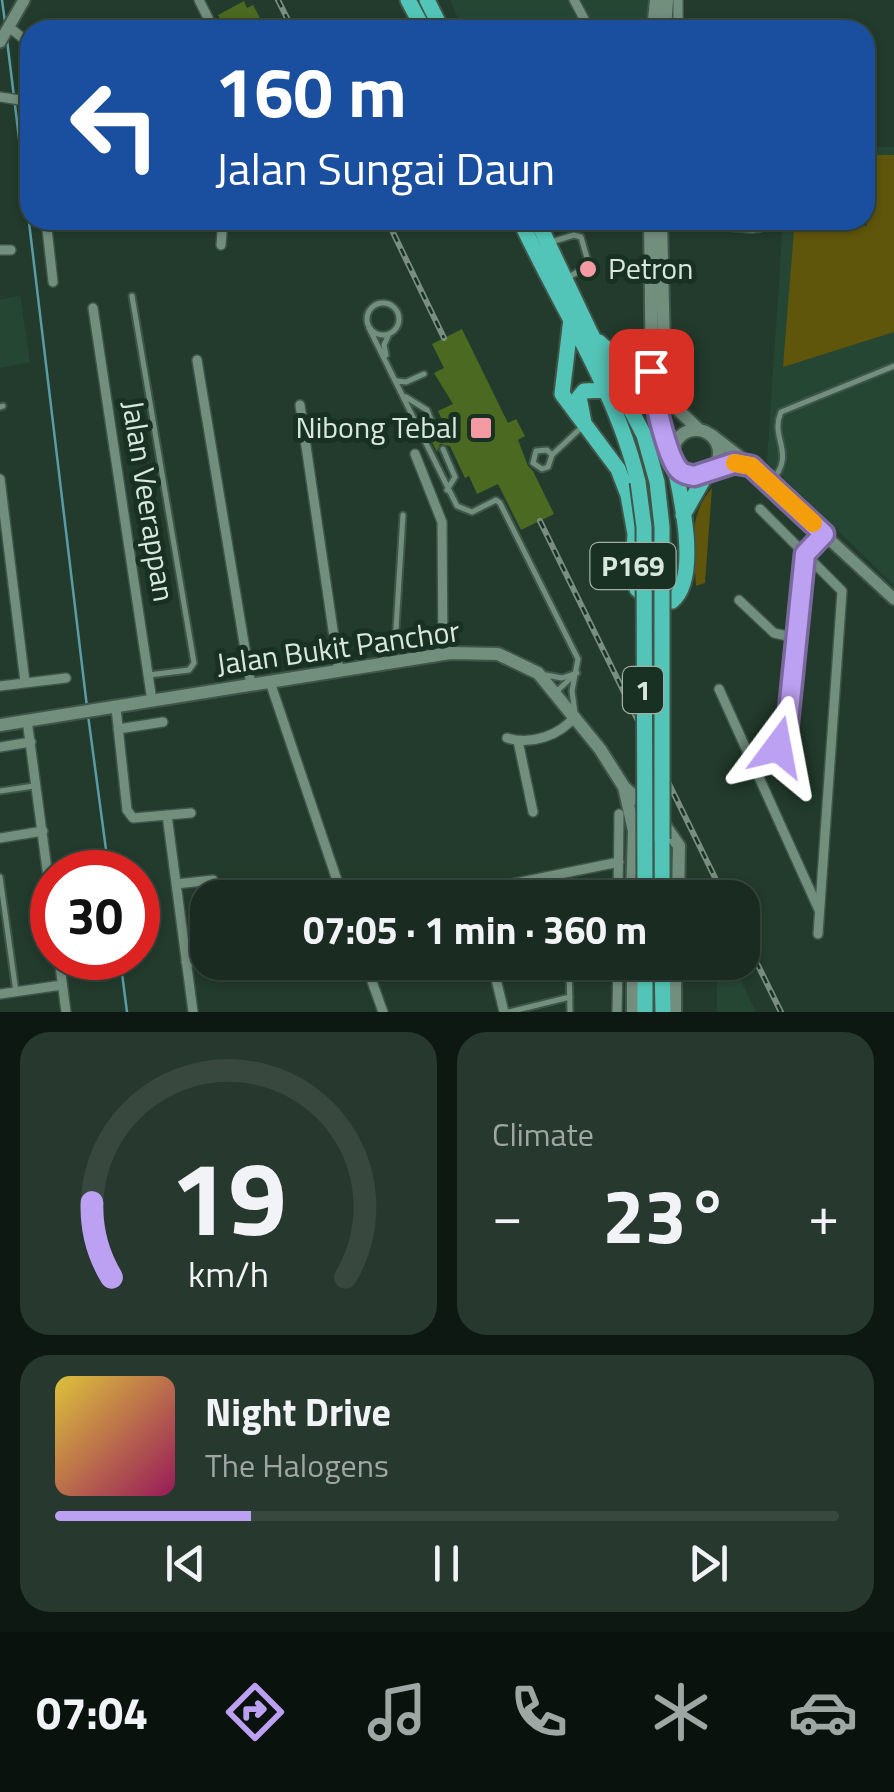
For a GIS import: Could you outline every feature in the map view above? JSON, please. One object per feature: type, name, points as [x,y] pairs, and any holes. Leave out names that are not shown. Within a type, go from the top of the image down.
[{"type":"highway","name":"1","points":[[525,230],[606,390],[629,442],[638,482],[644,527],[645,880]]},
{"type":"highway","name":"1","points":[[543,230],[564,279],[644,436],[657,482],[662,527],[662,880]]},
{"type":"highway","name":"P169","points":[[571,319],[560,386],[573,413],[618,469],[628,495],[635,534],[634,581],[641,596],[650,602],[672,600],[684,584],[684,514],[672,456]]},
{"type":"highway","points":[[590,332],[615,355],[632,356],[650,349]]},
{"type":"highway","points":[[625,399],[628,366],[642,362],[651,371]]},
{"type":"highway","points":[[585,424],[579,397],[584,392],[606,390]]},
{"type":"highway","points":[[684,514],[710,471]]},
{"type":"highway","points":[[645,980],[645,1012]]},
{"type":"highway","points":[[662,980],[663,1012]]},
{"type":"main road","name":"P169","points":[[650,230],[652,394],[672,456]]},
{"type":"main road","points":[[662,230],[665,392],[698,429],[712,436],[719,456],[710,471],[686,474],[672,456],[677,438],[698,429]]},
{"type":"main road","name":"Jalan Bukit Panchor","points":[[0,725],[443,654],[498,654],[538,672],[575,716],[624,787],[661,820],[679,846],[678,880]]},
{"type":"main road","name":"Jalan Bukit Panchor","points":[[624,787],[634,831],[633,880]]},
{"type":"main road","points":[[634,831],[646,821],[661,820]]},
{"type":"main road","points":[[633,980],[633,1012]]},
{"type":"main road","points":[[674,1012],[675,980]]},
{"type":"street","points":[[0,42],[24,0]]},
{"type":"street","points":[[9,27],[20,36]]},
{"type":"street","points":[[47,230],[53,282]]},
{"type":"street","points":[[221,246],[222,230]]},
{"type":"street","name":"Jalan Veerappan","points":[[93,308],[152,701]]},
{"type":"street","points":[[198,360],[251,685]]},
{"type":"street","points":[[300,405],[339,671]]},
{"type":"street","points":[[712,436],[770,483],[894,599]]},
{"type":"street","points":[[415,454],[442,522],[443,654]]},
{"type":"street","points":[[710,471],[734,463],[751,466]]},
{"type":"street","points":[[0,480],[25,682]]},
{"type":"street","points":[[760,509],[842,591],[818,934]]},
{"type":"street","points":[[753,762],[778,747],[787,731],[805,554],[824,534]]},
{"type":"street","points":[[739,600],[774,633],[796,638]]},
{"type":"street","points":[[0,686],[66,678]]},
{"type":"street","points":[[270,682],[337,880]]},
{"type":"street","points":[[719,690],[820,912]]},
{"type":"street","points":[[116,708],[127,810],[133,818],[191,813]]},
{"type":"street","points":[[507,738],[518,741],[557,734],[575,716]]},
{"type":"street","points":[[27,720],[45,850]]},
{"type":"street","points":[[118,729],[162,722]]},
{"type":"street","points":[[518,741],[533,812]]},
{"type":"street","points":[[0,747],[31,742]]},
{"type":"street","points":[[618,880],[619,814]]},
{"type":"street","points":[[168,815],[192,1012]]},
{"type":"street","points":[[0,838],[43,831]]},
{"type":"street","points":[[530,880],[618,862]]},
{"type":"street","points":[[176,884],[190,882]]},
{"type":"street","points":[[186,962],[190,961]]},
{"type":"street","points":[[61,980],[66,1012]]},
{"type":"street","points":[[371,980],[383,1012]]},
{"type":"street","points":[[497,980],[507,1012]]},
{"type":"street","points":[[617,1012],[618,980]]},
{"type":"street","points":[[0,994],[62,985]]},
{"type":"lane","points":[[548,243],[574,235],[581,237],[589,264],[564,279]]},
{"type":"lane","points":[[132,296],[194,663],[192,670],[148,675]]},
{"type":"lane","points":[[387,363],[384,346],[388,334],[397,327],[399,316],[389,304],[378,303],[366,318],[369,328],[447,490],[465,512],[496,500],[500,502],[573,647],[578,659],[572,691],[575,716]]},
{"type":"lane","points":[[369,328],[378,334],[388,334]]},
{"type":"lane","points":[[770,483],[785,455],[777,420],[781,412],[894,366]]},
{"type":"lane","points":[[397,381],[406,382],[424,374]]},
{"type":"lane","points":[[403,396],[426,410],[437,434]]},
{"type":"lane","points":[[552,454],[536,451],[533,464],[542,469],[548,467],[552,454],[585,424]]},
{"type":"lane","points":[[444,449],[455,477],[447,490]]},
{"type":"lane","points":[[382,664],[382,655],[395,645],[403,515]]},
{"type":"lane","points":[[538,672],[562,678],[577,673]]},
{"type":"lane","points":[[556,692],[577,673]]},
{"type":"lane","points":[[0,791],[37,786]]},
{"type":"lane","points":[[0,878],[16,992]]},
{"type":"lane","points":[[570,980],[570,1012]]},
{"type":"lane","points":[[507,1012],[570,997]]},
{"type":"shaded area","points":[[450,0],[648,0],[647,20],[459,20]]},
{"type":"shaded area","points":[[875,147],[894,147],[894,585],[767,462],[782,230],[875,230]]},
{"type":"shaded area","points":[[875,155],[894,155],[894,332],[783,367],[794,230],[875,230]]},
{"type":"shaded area","points":[[20,295],[30,362],[0,368],[0,300]]},
{"type":"shaded area","points":[[712,488],[705,583],[696,586],[695,522]]},
{"type":"shaded area","points":[[717,980],[741,980],[756,1012],[717,1012]]},
{"type":"building","points":[[244,1],[247,8],[253,5],[260,18],[220,20],[218,15]]},
{"type":"building","name":"Nibong Tebal","points":[[462,329],[508,423],[516,419],[525,436],[518,440],[554,514],[521,530],[498,484],[477,494],[450,446],[440,444],[437,452],[430,438],[442,437],[444,424],[438,411],[453,404],[434,373],[444,368],[432,344]]},
{"type":"waterway","points":[[2,0],[5,22]]},
{"type":"waterway","points":[[7,40],[14,97]]},
{"type":"waterway","points":[[15,105],[20,147]]},
{"type":"waterway","points":[[30,230],[87,707]]},
{"type":"waterway","points":[[88,715],[106,850]]},
{"type":"waterway","points":[[123,980],[127,1012]]},
{"type":"railway","points":[[278,0],[288,20]]},
{"type":"railway","points":[[392,230],[444,338]]},
{"type":"railway","points":[[540,521],[716,880]]},
{"type":"railway","points":[[760,969],[781,1012]]},
{"type":"slow traffic","points":[[735,463],[751,466],[813,523]]},
{"type":"place","name":"Petron","points":[[588,269]]},
{"type":"place","name":"Nibong Tebal","points":[[481,428]]},
{"type":"route","points":[[651,371],[652,394],[680,471],[700,476],[734,463],[751,466],[824,534],[805,554],[787,731],[778,747]]}]
